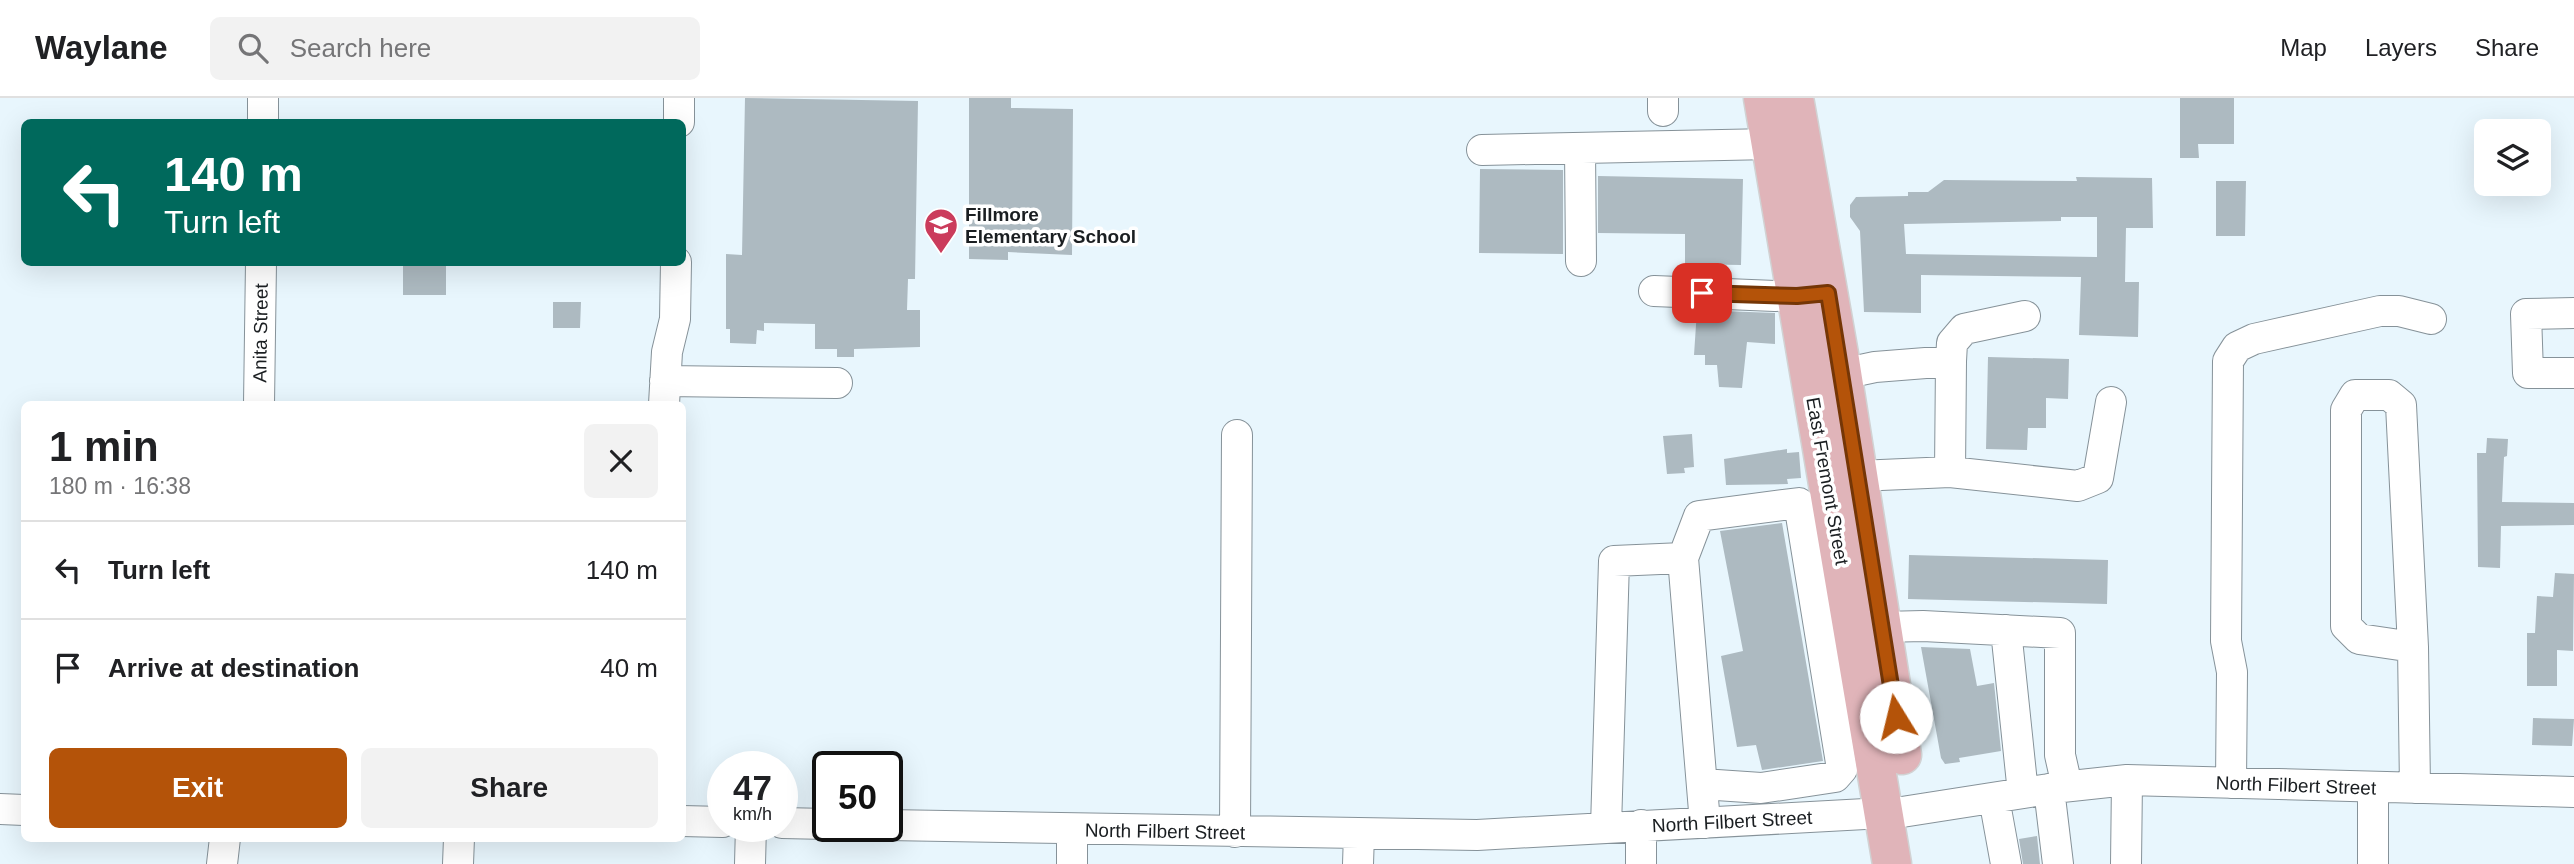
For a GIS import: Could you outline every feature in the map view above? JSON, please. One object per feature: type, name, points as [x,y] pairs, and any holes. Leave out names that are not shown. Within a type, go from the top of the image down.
[{"type":"main road","name":"East Fremont Street","points":[[1763,98],[1771,144],[1812,295],[1842,374],[1839,506],[1882,627],[1867,721]]},
{"type":"main road","name":"East Fremont Street","points":[[1794,98],[1812,295],[1867,721],[1919,864]]},
{"type":"main road","name":"East Fremont Street","points":[[1892,864],[1898,812]]},
{"type":"street","points":[[262,119],[263,98]]},
{"type":"street","points":[[679,98],[679,119]]},
{"type":"street","points":[[1482,150],[1771,144]]},
{"type":"street","points":[[1580,148],[1581,261]]},
{"type":"street","name":"Anita Street","points":[[258,401],[261,266]]},
{"type":"street","points":[[676,266],[675,319],[664,393],[837,383]]},
{"type":"street","points":[[1654,291],[1812,295]]},
{"type":"street","points":[[2231,783],[2232,672],[2227,641],[2228,361],[2237,347],[2254,339],[2367,313],[2399,310],[2431,319]]},
{"type":"street","points":[[2574,313],[2526,314],[2528,373],[2574,373]]},
{"type":"street","points":[[1950,472],[1952,343],[1964,329],[2025,316]]},
{"type":"street","points":[[1842,374],[1875,367],[1951,360]]},
{"type":"street","points":[[2413,647],[2359,639],[2346,626],[2346,410],[2355,395],[2389,395],[2401,405],[2413,647],[2415,788]]},
{"type":"street","points":[[1705,823],[1684,558],[1699,516],[1799,503],[1839,506],[1950,472],[2078,486],[2098,478],[2111,402]]},
{"type":"street","points":[[1235,832],[1237,435]]},
{"type":"street","points":[[1606,827],[1614,561],[1684,558]]},
{"type":"street","points":[[1882,627],[2060,633],[2060,755],[2033,792],[2006,864]]},
{"type":"street","points":[[2006,630],[2033,792],[2058,864]]},
{"type":"street","points":[[1702,784],[1761,788],[1835,777],[1842,769],[1867,721]]},
{"type":"street","points":[[2126,864],[2127,780]]},
{"type":"street","name":"North Filbert Street","points":[[903,825],[1477,835],[1898,812],[2127,780],[2373,789],[2574,792]]},
{"type":"street","points":[[2372,864],[2373,789]]},
{"type":"street","points":[[0,809],[21,810]]},
{"type":"street","points":[[686,821],[707,822]]},
{"type":"street","points":[[1641,825],[1641,864]]},
{"type":"street","points":[[1072,829],[1072,864]]},
{"type":"street","points":[[1359,834],[1359,864]]},
{"type":"street","points":[[222,864],[225,842]]},
{"type":"street","points":[[458,864],[459,842]]},
{"type":"street","points":[[750,864],[751,842]]},
{"type":"building","points":[[745,98],[918,101],[915,279],[908,279],[907,310],[920,310],[920,347],[854,349],[854,357],[837,357],[837,349],[815,349],[815,324],[764,323],[764,331],[757,330],[756,344],[730,343],[730,329],[726,329],[726,254],[742,255]]},
{"type":"building","points":[[969,98],[1011,98],[1011,108],[1073,109],[1072,255],[1008,252],[1008,260],[969,259]]},
{"type":"building","points":[[2180,98],[2234,98],[2234,144],[2198,144],[2199,158],[2180,158]]},
{"type":"building","points":[[1480,169],[1563,170],[1563,254],[1479,253]]},
{"type":"building","points":[[1598,176],[1743,179],[1741,265],[1685,264],[1685,234],[1598,233]]},
{"type":"building","points":[[2076,177],[2152,178],[2153,228],[2126,228],[2125,282],[2139,282],[2138,337],[2079,335],[2081,277],[1921,275],[1921,313],[1864,312],[1860,231],[1850,217],[1850,205],[1856,197],[1908,196],[1908,192],[1928,192],[1944,180],[2077,181]],"holes":[[[2061,217],[2097,217],[2097,257],[1906,254],[1904,224],[2061,221]]]},
{"type":"building","points":[[2216,181],[2246,181],[2245,236],[2216,236]]},
{"type":"building","points":[[403,266],[446,266],[446,295],[403,295]]},
{"type":"building","points":[[553,302],[581,302],[580,328],[553,328]]},
{"type":"building","points":[[1697,310],[1775,313],[1775,344],[1747,342],[1742,388],[1719,387],[1717,365],[1705,365],[1705,355],[1694,355]]},
{"type":"building","points":[[1988,357],[2069,359],[2068,399],[2046,398],[2046,428],[2028,428],[2027,450],[1986,449]]},
{"type":"building","points":[[1692,434],[1694,467],[1684,468],[1685,473],[1667,474],[1663,436]]},
{"type":"building","points":[[2487,438],[2508,439],[2507,456],[2504,457],[2502,502],[2574,503],[2574,525],[2501,526],[2500,568],[2478,567],[2477,453],[2486,453]]},
{"type":"building","points":[[1787,449],[1787,453],[1799,452],[1801,478],[1787,479],[1788,484],[1726,485],[1724,459]]},
{"type":"building","points":[[1782,523],[1823,761],[1762,770],[1756,745],[1737,747],[1721,656],[1743,651],[1720,531]]},
{"type":"building","points":[[1909,555],[2108,560],[2107,604],[1908,599]]},
{"type":"building","points":[[2555,573],[2574,574],[2573,651],[2557,650],[2557,686],[2527,686],[2527,633],[2535,633],[2537,596],[2553,597]]},
{"type":"building","points":[[1921,647],[1970,649],[1977,686],[1994,683],[2001,751],[1959,758],[1960,762],[1945,764],[1941,758]]},
{"type":"building","points":[[2533,718],[2574,719],[2572,746],[2532,745]]},
{"type":"building","points":[[2037,836],[2040,864],[2023,864],[2019,839]]},
{"type":"place","name":"Fillmore Elementary School","points":[[941,255]]},
{"type":"route","points":[[1702,293],[1797,296],[1828,293],[1896,717]]}]
